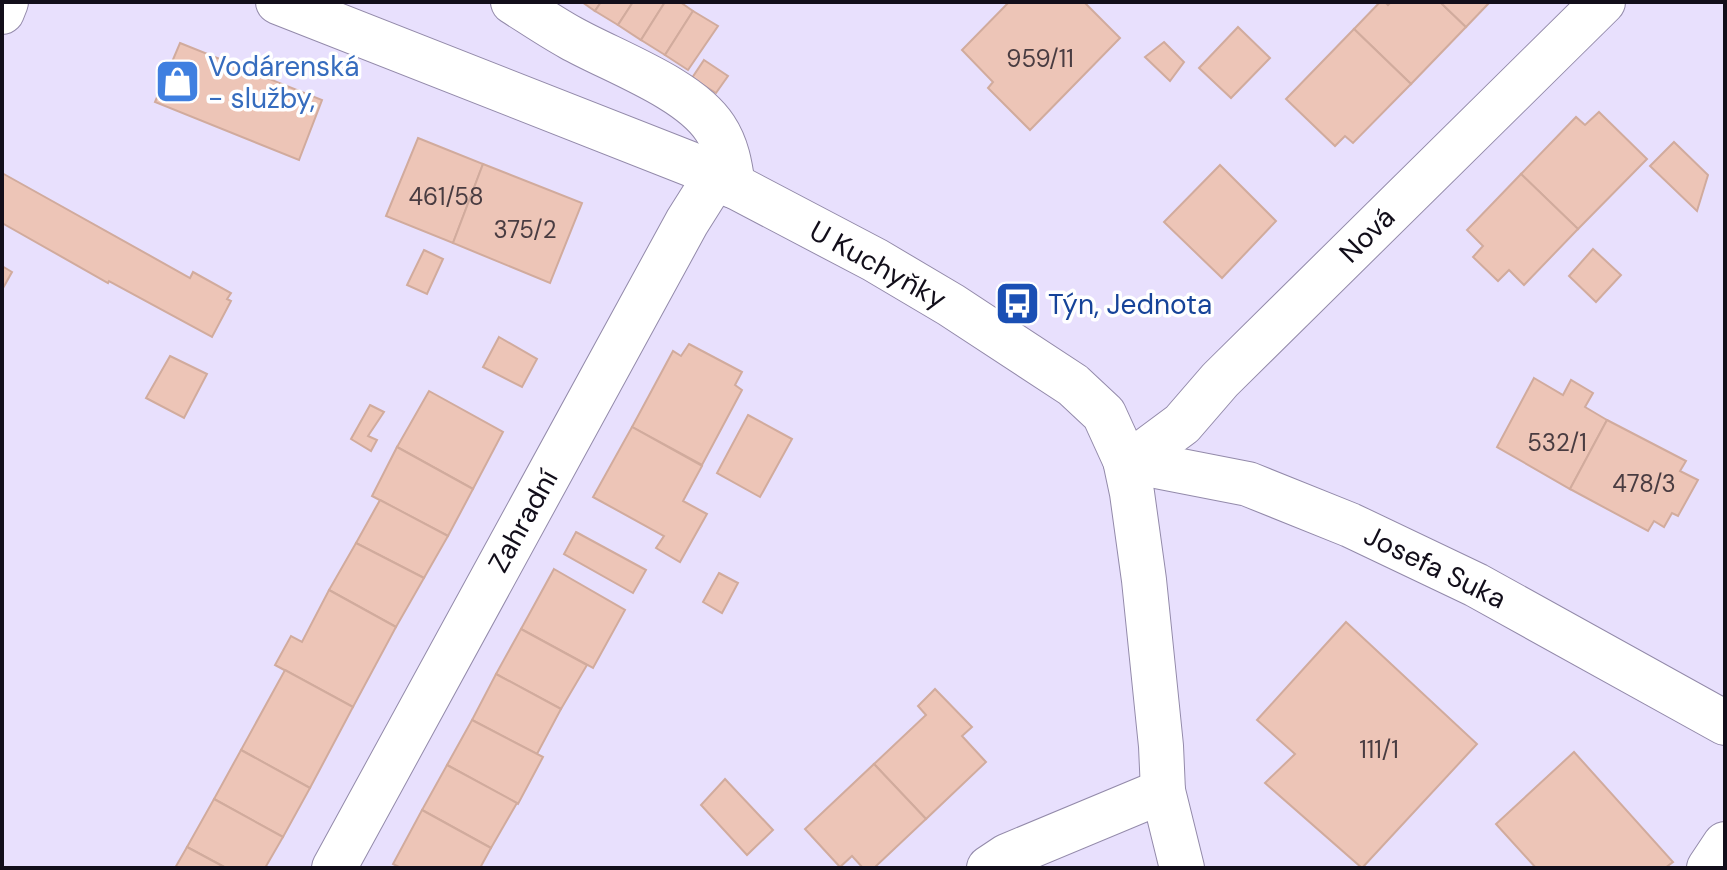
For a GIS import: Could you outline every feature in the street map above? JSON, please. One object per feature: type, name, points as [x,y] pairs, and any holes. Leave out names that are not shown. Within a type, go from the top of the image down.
[{"type":"street","points":[[2,12],[6,2]]},
{"type":"street","name":"U Kuchyňky","points":[[278,2],[698,167],[875,260],[951,305],[1073,385],[1104,414],[1125,460],[1134,505],[1161,746],[1163,791],[1182,868]]},
{"type":"street","points":[[513,2],[571,38],[619,61],[696,106],[715,127],[729,156],[724,181]]},
{"type":"street","name":"Nová","points":[[1125,460],[1147,450],[1182,424],[1220,380],[1603,2]]},
{"type":"street","name":"Zahradní","points":[[334,868],[687,222],[724,181]]},
{"type":"street","name":"Josefa Suka","points":[[1125,460],[1248,484],[1350,525],[1476,585],[1725,723]]},
{"type":"street","points":[[989,868],[1007,856],[1163,791]]},
{"type":"street","points":[[1709,868],[1725,844]]},
{"type":"building","points":[[582,2],[601,2],[595,11]]},
{"type":"building","points":[[601,2],[633,2],[618,25],[595,11]]},
{"type":"building","points":[[633,2],[665,2],[641,40],[618,25]]},
{"type":"building","points":[[665,2],[680,2],[693,11],[665,55],[641,40]]},
{"type":"building","points":[[1009,2],[1084,2],[1120,38],[1030,130],[988,88],[993,82],[962,50]]},
{"type":"building","points":[[1380,2],[1388,5],[1391,2],[1440,2],[1466,27],[1411,84],[1354,29]]},
{"type":"building","points":[[1440,2],[1490,2],[1466,27]]},
{"type":"building","points":[[693,11],[718,26],[688,70],[665,55]]},
{"type":"building","points":[[1238,27],[1270,58],[1231,98],[1199,68]]},
{"type":"building","points":[[1354,29],[1411,84],[1353,143],[1345,136],[1335,146],[1286,99]]},
{"type":"building","points":[[1164,42],[1184,62],[1170,81],[1145,57]]},
{"type":"building","points":[[180,43],[322,100],[299,160],[155,102]]},
{"type":"building","points":[[704,60],[728,76],[716,93],[692,78]]},
{"type":"building","points":[[1599,112],[1647,159],[1578,229],[1521,174],[1576,117],[1585,125]]},
{"type":"building","points":[[418,138],[483,164],[453,243],[386,216]]},
{"type":"building","points":[[1674,142],[1708,175],[1697,211],[1650,166]]},
{"type":"building","points":[[483,164],[582,203],[550,283],[453,243]]},
{"type":"building","points":[[1220,165],[1276,221],[1222,278],[1164,222]]},
{"type":"building","points":[[2,173],[190,278],[193,272],[231,293],[227,299],[231,301],[212,337],[2,223]]},
{"type":"building","points":[[1521,174],[1578,229],[1524,285],[1509,270],[1498,281],[1473,257],[1483,246],[1467,230]]},
{"type":"building","points":[[1593,249],[1621,275],[1596,302],[1569,276]]},
{"type":"building","points":[[424,250],[443,259],[427,294],[407,285]]},
{"type":"building","points":[[2,266],[12,272],[2,290]]},
{"type":"building","points":[[499,337],[537,359],[522,387],[483,367]]},
{"type":"building","points":[[689,344],[742,372],[735,385],[742,390],[702,465],[632,427],[673,351],[681,356]]},
{"type":"building","points":[[170,356],[207,374],[184,418],[146,398]]},
{"type":"building","points":[[1534,378],[1563,395],[1571,380],[1593,393],[1585,407],[1607,420],[1570,489],[1497,447]]},
{"type":"building","points":[[429,391],[503,432],[473,489],[397,447]]},
{"type":"building","points":[[370,405],[384,412],[368,436],[377,440],[371,451],[351,439]]},
{"type":"building","points":[[748,415],[792,439],[760,497],[717,473]]},
{"type":"building","points":[[1607,420],[1686,461],[1680,471],[1698,480],[1678,516],[1672,513],[1664,527],[1654,521],[1648,531],[1570,489]]},
{"type":"building","points":[[632,427],[702,466],[683,501],[707,514],[680,562],[656,548],[664,536],[593,497]]},
{"type":"building","points":[[397,447],[473,489],[448,536],[372,496]]},
{"type":"building","points":[[380,500],[448,536],[424,578],[356,543]]},
{"type":"building","points":[[576,532],[646,570],[633,593],[564,554]]},
{"type":"building","points":[[356,543],[424,578],[396,627],[329,590]]},
{"type":"building","points":[[554,569],[625,610],[593,668],[521,629]]},
{"type":"building","points":[[719,573],[738,583],[722,613],[703,602]]},
{"type":"building","points":[[329,590],[396,627],[353,707],[275,665],[291,636],[302,642]]},
{"type":"building","points":[[1346,622],[1477,744],[1362,868],[1265,783],[1295,754],[1257,720]]},
{"type":"building","points":[[521,629],[587,665],[561,709],[496,674]]},
{"type":"building","points":[[285,670],[353,707],[310,788],[241,750]]},
{"type":"building","points":[[496,674],[561,709],[537,754],[472,720]]},
{"type":"building","points":[[935,689],[972,727],[962,736],[986,762],[926,819],[874,764],[926,715],[918,706]]},
{"type":"building","points":[[472,720],[543,757],[518,804],[447,765]]},
{"type":"building","points":[[241,750],[310,788],[283,837],[214,799]]},
{"type":"building","points":[[1574,752],[1673,862],[1665,868],[1536,868],[1496,824]]},
{"type":"building","points":[[874,764],[926,819],[874,868],[863,868],[852,856],[840,867],[805,829]]},
{"type":"building","points":[[447,765],[517,803],[491,848],[422,810]]},
{"type":"building","points":[[725,779],[773,830],[747,855],[701,805]]},
{"type":"building","points":[[214,799],[283,837],[265,868],[226,868],[187,847]]},
{"type":"building","points":[[422,810],[491,848],[480,868],[401,868],[393,864]]},
{"type":"building","points":[[187,847],[226,868],[175,868]]},
{"type":"place","name":"Vodárenská - služby,","points":[[177,82]]},
{"type":"place","name":"Týn, Jednota","points":[[1017,304]]}]
